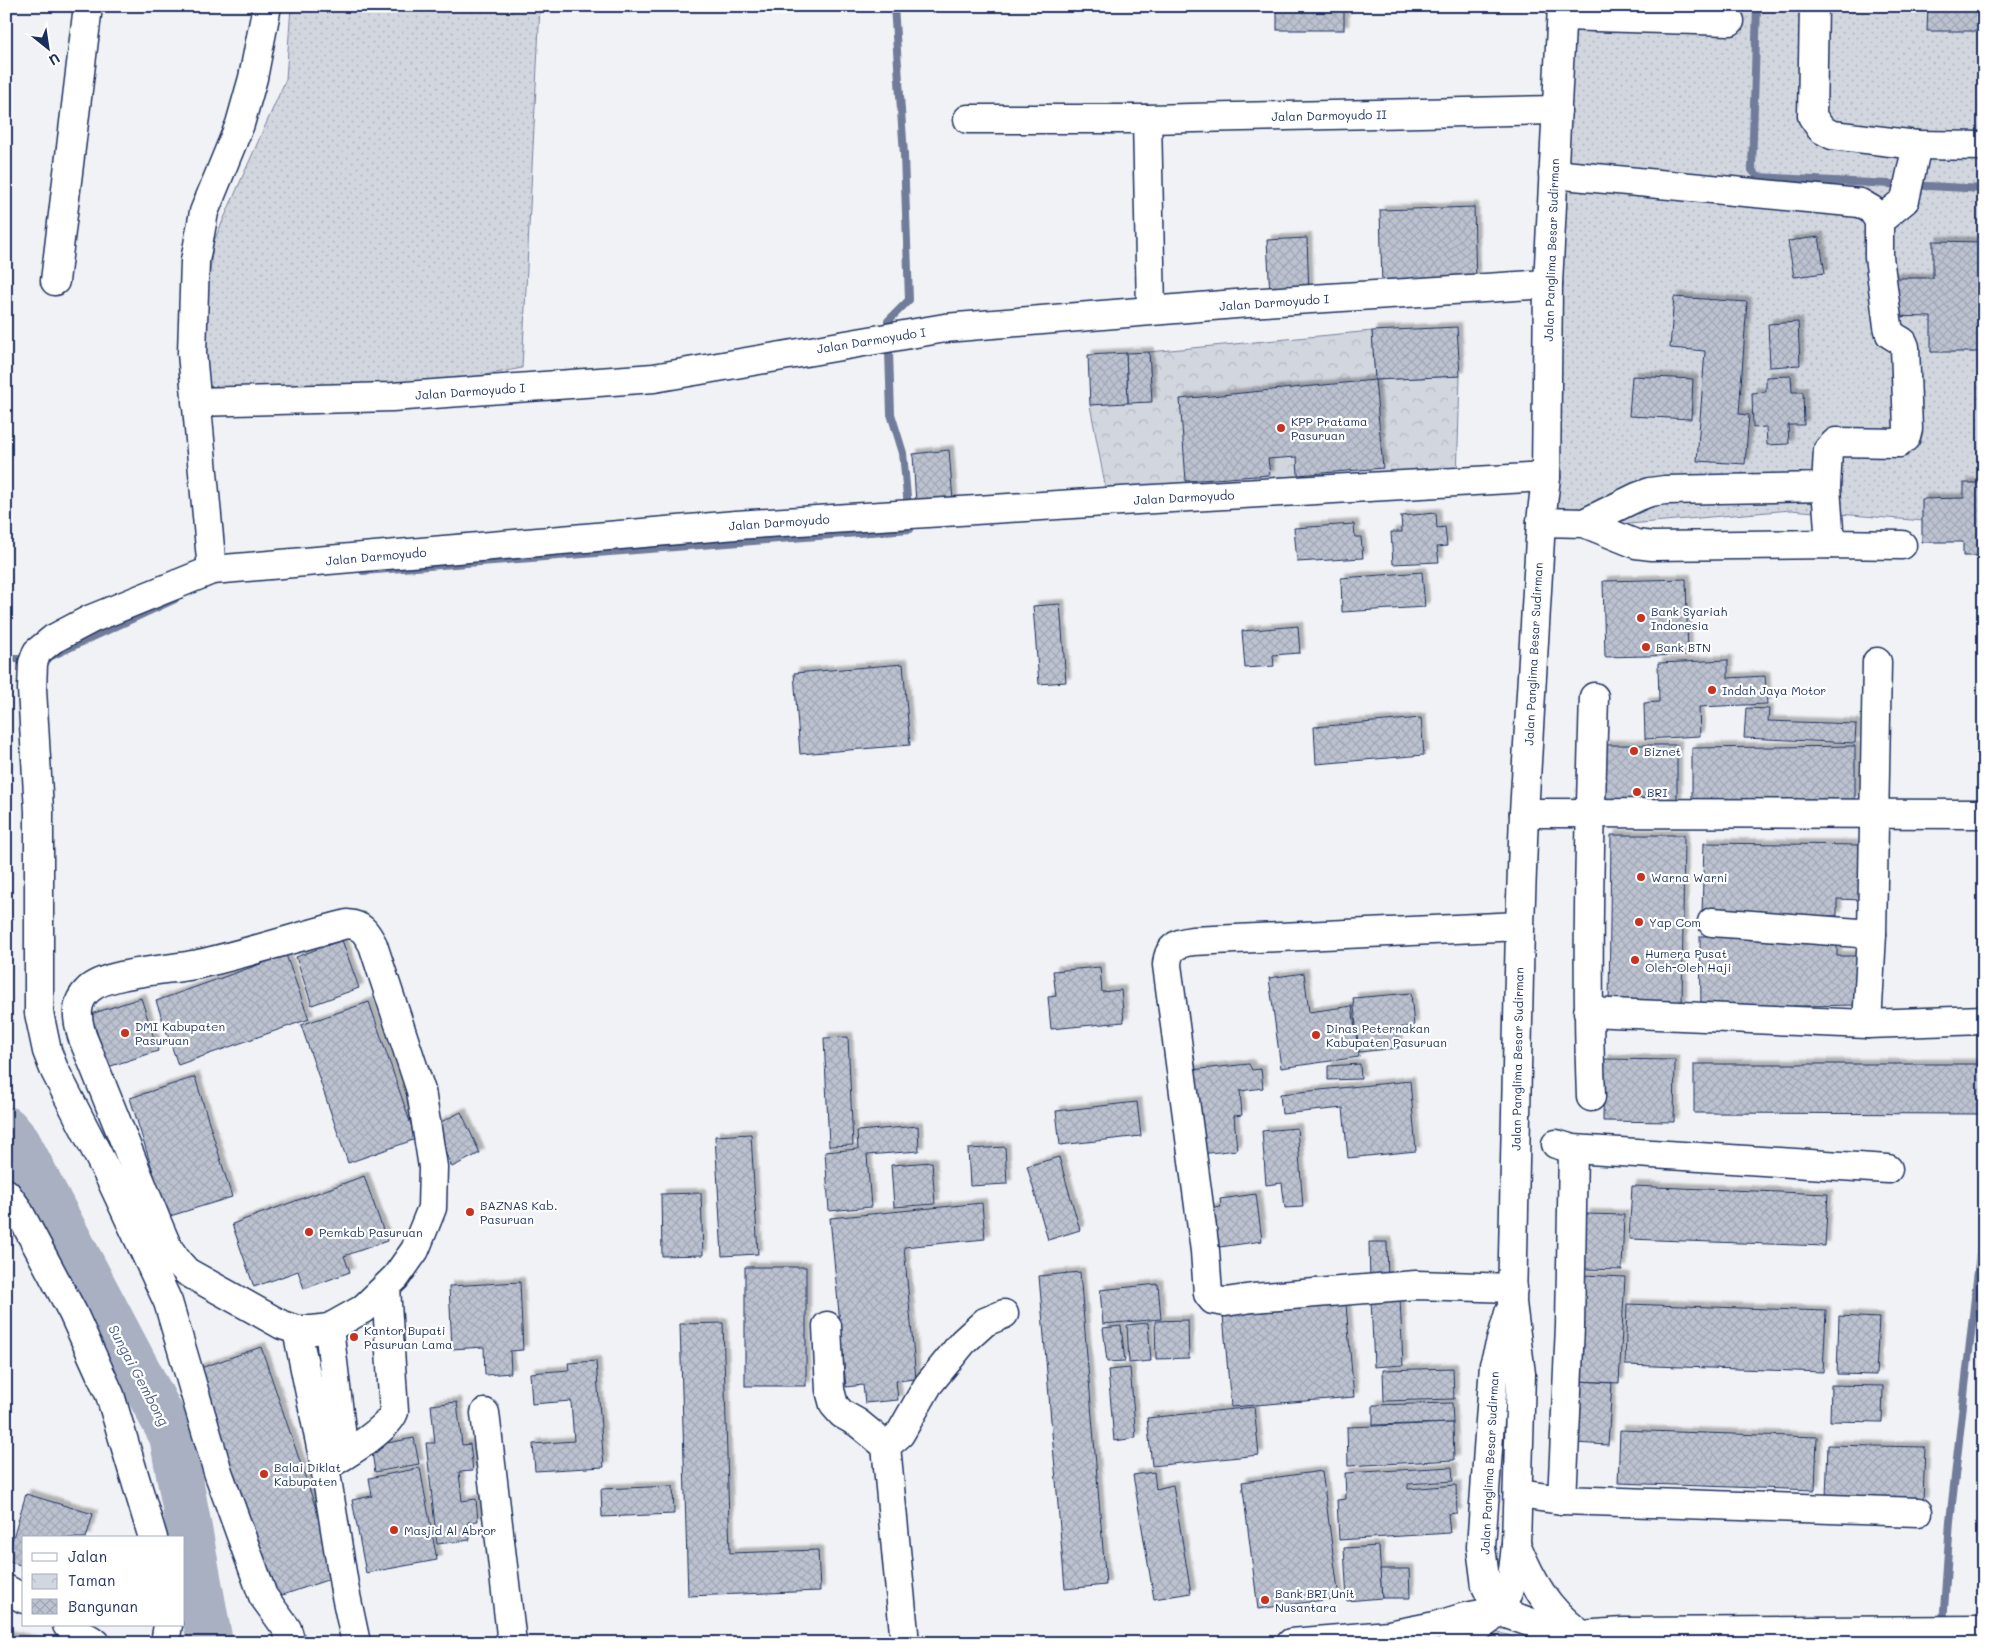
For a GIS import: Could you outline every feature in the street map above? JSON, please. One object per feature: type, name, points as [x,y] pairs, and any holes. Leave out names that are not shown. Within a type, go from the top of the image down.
[{"type":"street","points":[[55,281],[88,6]]},
{"type":"street","points":[[212,570],[192,352],[195,260],[204,212],[240,124],[253,78],[267,6]]},
{"type":"street","points":[[1814,6],[1812,116],[1821,129],[1832,135],[1917,145],[1984,146]]},
{"type":"street","points":[[1562,11],[1730,21]]},
{"type":"street","name":"Jalan Panglima Besar Sudirman","points":[[1498,1611],[1508,1591],[1514,1563],[1519,1494],[1521,1374],[1512,1295],[1520,926],[1524,813],[1541,522],[1546,477],[1548,284],[1562,11]]},
{"type":"street","name":"Jalan Darmoyudo II","points":[[968,119],[1147,119],[1557,110]]},
{"type":"street","points":[[1147,119],[1151,310]]},
{"type":"street","points":[[1879,221],[1905,200],[1917,145]]},
{"type":"street","points":[[1554,174],[1860,203],[1872,210],[1879,221],[1879,257],[1888,326],[1890,334],[1903,342],[1905,347],[1908,429],[1906,437],[1899,443],[1836,442],[1828,450],[1826,487],[1830,544]]},
{"type":"street","name":"Jalan Darmoyudo I","points":[[196,402],[392,397],[654,378],[945,328],[1151,310],[1548,284]]},
{"type":"street","name":"Jalan Darmoyudo","points":[[291,1643],[288,1628],[263,1596],[218,1472],[168,1302],[112,1182],[57,1076],[47,1051],[39,1013],[39,811],[32,688],[34,659],[37,652],[53,639],[91,619],[212,570],[736,525],[1546,477]]},
{"type":"street","points":[[1584,523],[1650,492],[1678,489],[1826,487]]},
{"type":"street","points":[[1541,522],[1584,523],[1636,544],[1652,546],[1902,545]]},
{"type":"street","points":[[1867,1024],[1872,934],[1877,662]]},
{"type":"street","points":[[1591,1097],[1588,1012],[1590,814],[1594,697]]},
{"type":"street","points":[[1524,813],[1984,814]]},
{"type":"street","points":[[1712,922],[1872,934]]},
{"type":"street","points":[[346,924],[357,925],[365,930],[373,944],[388,986],[421,1090],[433,1167],[432,1208],[415,1250],[396,1277],[386,1288],[357,1312],[329,1328],[297,1330],[266,1317],[187,1272],[168,1248],[76,1019],[78,1003],[88,989],[115,978],[198,964],[346,924]]},
{"type":"street","points":[[1512,1295],[1416,1285],[1253,1298],[1225,1302],[1213,1300],[1208,1294],[1205,1251],[1167,955],[1183,942],[1193,941],[1520,926]]},
{"type":"street","points":[[1588,1012],[1867,1024],[1984,1020]]},
{"type":"street","points":[[1562,1500],[1570,1326],[1565,1147],[1888,1169]]},
{"type":"street","points":[[6,1193],[17,1208],[73,1313],[110,1395],[152,1536]]},
{"type":"street","points":[[335,1461],[383,1428],[392,1418],[394,1412],[386,1288]]},
{"type":"street","name":"Jalan Panglima Besar Sudirman","points":[[1498,1611],[1486,1586],[1482,1547],[1494,1365],[1512,1295]]},
{"type":"street","points":[[886,1446],[900,1434],[928,1385],[963,1342],[985,1322],[1004,1314]]},
{"type":"street","points":[[827,1326],[830,1390],[834,1406],[886,1446],[905,1643]]},
{"type":"street","points":[[329,1328],[335,1461],[344,1591],[356,1643]]},
{"type":"street","points":[[297,1330],[335,1461]]},
{"type":"street","points":[[485,1413],[512,1643]]},
{"type":"street","points":[[1519,1494],[1562,1500],[1918,1512]]},
{"type":"street","points":[[1516,1544],[1528,1573],[1545,1601],[1561,1619],[1571,1639]]},
{"type":"street","points":[[1462,1634],[1469,1588],[1482,1547]]},
{"type":"street","points":[[6,1589],[22,1598]]},
{"type":"street","points":[[1292,1643],[1389,1635],[1435,1626],[1462,1634],[1498,1611],[1571,1639],[1623,1632],[1984,1630]]},
{"type":"street","points":[[70,1626],[96,1643]]},
{"type":"street","points":[[166,1643],[168,1626]]},
{"type":"green space","points":[[291,6],[540,6],[522,368],[394,392],[208,396],[201,358],[213,243],[286,79]]},
{"type":"green space","points":[[1564,6],[1984,6],[1984,526],[1791,510],[1537,532]]},
{"type":"green space","points":[[1372,331],[1375,380],[1460,376],[1457,480],[1108,501],[1090,405],[1151,399],[1149,352]]},
{"type":"green space","points":[[1494,1632],[1508,1635],[1526,1643],[1470,1643]]},
{"type":"building","points":[[1277,6],[1344,6],[1344,30],[1277,30]]},
{"type":"building","points":[[1928,6],[1984,6],[1984,31],[1927,31]]},
{"type":"building","points":[[1474,207],[1476,283],[1382,286],[1380,210]]},
{"type":"building","points":[[1819,237],[1825,273],[1794,277],[1788,241]]},
{"type":"building","points":[[1307,238],[1309,294],[1270,295],[1267,240]]},
{"type":"building","points":[[1933,241],[1984,242],[1984,352],[1931,352],[1931,317],[1889,316],[1890,278],[1933,278]]},
{"type":"building","points":[[1674,297],[1747,302],[1739,414],[1749,415],[1745,464],[1697,461],[1705,351],[1670,348]]},
{"type":"building","points":[[1798,322],[1800,365],[1770,367],[1768,324]]},
{"type":"building","points":[[1457,327],[1460,376],[1375,380],[1372,331]]},
{"type":"building","points":[[1149,352],[1152,402],[1128,403],[1126,353]]},
{"type":"building","points":[[1126,353],[1128,403],[1090,405],[1088,355]]},
{"type":"building","points":[[1632,376],[1693,379],[1691,419],[1629,416]]},
{"type":"building","points":[[1791,376],[1792,392],[1803,392],[1804,425],[1788,425],[1789,444],[1767,445],[1766,427],[1753,428],[1752,393],[1766,392],[1766,377]]},
{"type":"building","name":"KPP Pratama Pasuruan","points":[[1375,380],[1383,468],[1298,475],[1297,457],[1268,459],[1270,475],[1186,481],[1180,399]]},
{"type":"building","points":[[949,450],[953,501],[916,504],[913,454]]},
{"type":"building","points":[[1964,483],[1984,483],[1984,556],[1963,556],[1963,542],[1922,542],[1922,499],[1964,498]]},
{"type":"building","points":[[1436,513],[1437,528],[1445,527],[1447,546],[1437,547],[1439,562],[1393,564],[1391,532],[1402,532],[1401,516]]},
{"type":"building","points":[[1354,524],[1355,537],[1361,537],[1363,558],[1297,562],[1294,528]]},
{"type":"building","points":[[1422,572],[1425,607],[1342,612],[1341,578]]},
{"type":"building","points":[[1686,579],[1688,655],[1605,657],[1603,581]]},
{"type":"building","points":[[1060,604],[1066,682],[1039,684],[1033,606]]},
{"type":"building","points":[[1298,626],[1300,653],[1273,655],[1274,666],[1245,668],[1242,631]]},
{"type":"building","name":"Indah Jaya Motor","points":[[1728,660],[1728,678],[1765,676],[1767,704],[1699,707],[1700,736],[1645,739],[1644,703],[1659,702],[1658,663]]},
{"type":"building","points":[[903,664],[910,745],[800,754],[794,673]]},
{"type":"building","points":[[1746,708],[1769,709],[1768,721],[1856,724],[1855,743],[1744,738]]},
{"type":"building","points":[[1421,718],[1424,755],[1316,764],[1314,727]]},
{"type":"building","points":[[1605,745],[1677,745],[1677,803],[1605,803]]},
{"type":"building","points":[[1855,746],[1855,800],[1692,802],[1692,748]]},
{"type":"building","points":[[1611,835],[1684,835],[1682,1008],[1609,1008]]},
{"type":"building","points":[[1704,843],[1862,845],[1861,900],[1837,899],[1837,916],[1702,914]]},
{"type":"building","points":[[1837,934],[1837,956],[1857,956],[1857,1005],[1701,1008],[1700,936]]},
{"type":"building","points":[[342,940],[359,988],[312,1005],[296,957]]},
{"type":"building","points":[[286,955],[309,1019],[178,1065],[156,1001]]},
{"type":"building","points":[[1100,967],[1102,992],[1121,990],[1124,1022],[1051,1029],[1048,997],[1056,996],[1053,971]]},
{"type":"building","name":"Dinas Peternakan Kabupaten Pasuruan","points":[[1304,973],[1309,1012],[1352,1006],[1359,1057],[1281,1068],[1269,978]]},
{"type":"building","name":"Dinas Peternakan Kabupaten Pasuruan","points":[[1411,993],[1414,1026],[1397,1028],[1399,1048],[1359,1052],[1353,998]]},
{"type":"building","name":"DMI Kabupaten Pasuruan","points":[[141,998],[158,1051],[108,1067],[91,1014]]},
{"type":"building","points":[[369,1002],[416,1139],[348,1163],[301,1025]]},
{"type":"building","points":[[848,1037],[853,1145],[829,1146],[824,1038]]},
{"type":"building","points":[[1604,1059],[1675,1060],[1674,1122],[1603,1121]]},
{"type":"building","points":[[1249,1064],[1252,1070],[1261,1069],[1263,1088],[1240,1091],[1242,1115],[1234,1116],[1237,1150],[1200,1154],[1191,1070]]},
{"type":"building","name":"Dinas Peternakan Kabupaten Pasuruan","points":[[1360,1064],[1361,1079],[1328,1080],[1328,1066]]},
{"type":"building","points":[[1694,1064],[1984,1064],[1984,1114],[1694,1113]]},
{"type":"building","points":[[195,1077],[232,1197],[167,1217],[130,1098]]},
{"type":"building","points":[[1410,1081],[1416,1151],[1348,1158],[1343,1108],[1282,1114],[1280,1094]]},
{"type":"building","points":[[1137,1102],[1141,1136],[1060,1145],[1056,1111]]},
{"type":"building","points":[[461,1112],[480,1153],[452,1167],[433,1126]]},
{"type":"building","points":[[918,1126],[919,1151],[867,1155],[871,1207],[829,1211],[825,1152],[858,1149],[857,1131]]},
{"type":"building","points":[[1297,1128],[1303,1207],[1285,1208],[1282,1183],[1266,1185],[1262,1131]]},
{"type":"building","points":[[751,1134],[758,1254],[722,1256],[715,1136]]},
{"type":"building","points":[[1005,1147],[1007,1184],[970,1186],[968,1149]]},
{"type":"building","points":[[1059,1157],[1080,1230],[1048,1240],[1027,1166]]},
{"type":"building","points":[[932,1162],[935,1204],[894,1207],[891,1165]]},
{"type":"building","name":"Pemkab Pasuruan","points":[[364,1176],[387,1241],[344,1256],[350,1272],[304,1289],[298,1271],[254,1287],[232,1224]]},
{"type":"building","points":[[1632,1186],[1828,1194],[1825,1246],[1629,1239]]},
{"type":"building","points":[[701,1193],[703,1255],[662,1256],[661,1194]]},
{"type":"building","points":[[1256,1194],[1262,1241],[1213,1248],[1208,1209],[1221,1207],[1220,1199]]},
{"type":"building","points":[[982,1203],[985,1239],[904,1247],[916,1379],[896,1381],[898,1400],[865,1403],[863,1385],[846,1387],[830,1218]]},
{"type":"building","points":[[1586,1214],[1624,1215],[1622,1270],[1584,1269]]},
{"type":"building","points":[[1369,1242],[1387,1242],[1388,1284],[1370,1284]]},
{"type":"building","points":[[745,1267],[806,1267],[806,1386],[745,1386]]},
{"type":"building","points":[[1080,1272],[1106,1585],[1065,1589],[1039,1276]]},
{"type":"building","points":[[1583,1275],[1625,1277],[1619,1383],[1578,1381]]},
{"type":"building","points":[[520,1282],[523,1350],[510,1351],[511,1373],[485,1375],[484,1347],[452,1349],[449,1286]]},
{"type":"building","points":[[1158,1284],[1161,1319],[1103,1324],[1100,1290]]},
{"type":"building","points":[[1400,1298],[1403,1365],[1374,1367],[1371,1300]]},
{"type":"building","points":[[1627,1304],[1826,1311],[1823,1372],[1625,1365]]},
{"type":"building","points":[[1346,1305],[1354,1397],[1231,1407],[1223,1315]]},
{"type":"building","points":[[1839,1316],[1879,1318],[1876,1375],[1837,1374]]},
{"type":"building","points":[[1188,1320],[1189,1358],[1156,1359],[1155,1321]]},
{"type":"building","points":[[723,1323],[730,1553],[818,1550],[820,1591],[688,1596],[680,1324]]},
{"type":"building","points":[[1148,1323],[1151,1361],[1129,1363],[1127,1325]]},
{"type":"building","points":[[1121,1326],[1125,1361],[1107,1362],[1103,1328]]},
{"type":"building","name":"Balai Diklat Kabupaten","points":[[261,1347],[339,1576],[268,1600],[189,1372]]},
{"type":"building","points":[[596,1361],[604,1467],[535,1471],[533,1444],[574,1441],[571,1401],[532,1404],[530,1373],[569,1370],[568,1363]]},
{"type":"building","points":[[1130,1368],[1136,1438],[1114,1441],[1108,1370]]},
{"type":"building","points":[[1453,1368],[1454,1399],[1384,1401],[1383,1370]]},
{"type":"building","points":[[1578,1381],[1612,1383],[1608,1445],[1574,1443]]},
{"type":"building","points":[[1831,1385],[1883,1386],[1882,1422],[1830,1421]]},
{"type":"building","points":[[457,1402],[462,1445],[470,1444],[473,1471],[459,1472],[462,1501],[476,1499],[478,1521],[468,1522],[470,1540],[437,1544],[426,1443],[435,1443],[431,1405]]},
{"type":"building","points":[[1452,1403],[1453,1423],[1373,1425],[1373,1405]]},
{"type":"building","points":[[1254,1407],[1259,1455],[1152,1466],[1147,1418]]},
{"type":"building","points":[[1453,1423],[1454,1460],[1348,1466],[1347,1427]]},
{"type":"building","points":[[1620,1430],[1817,1437],[1815,1490],[1618,1483]]},
{"type":"building","points":[[414,1438],[419,1464],[375,1472],[371,1446]]},
{"type":"building","points":[[1828,1445],[1925,1447],[1923,1501],[1826,1498]]},
{"type":"building","points":[[1452,1467],[1453,1481],[1408,1484],[1408,1489],[1456,1485],[1457,1513],[1448,1514],[1450,1533],[1339,1540],[1337,1500],[1346,1499],[1345,1473]]},
{"type":"building","name":"Masjid Al Abror","points":[[420,1468],[437,1560],[366,1573],[352,1500],[372,1496],[369,1478]]},
{"type":"building","points":[[1322,1471],[1339,1598],[1258,1609],[1242,1482]]},
{"type":"building","points":[[1154,1472],[1156,1489],[1173,1485],[1191,1593],[1154,1599],[1133,1475]]},
{"type":"building","points":[[673,1486],[674,1514],[602,1517],[601,1489]]},
{"type":"building","points":[[26,1494],[93,1514],[87,1536],[22,1536],[22,1565],[6,1561]]},
{"type":"building","points":[[1379,1546],[1382,1598],[1347,1601],[1344,1548]]},
{"type":"building","points":[[1380,1569],[1409,1569],[1410,1598],[1382,1598]]},
{"type":"building","points":[[6,1635],[36,1642],[6,1643]]},
{"type":"waterway","points":[[363,571],[910,529],[903,453],[891,414],[888,321],[909,300],[904,155],[894,6]]},
{"type":"waterway","points":[[1757,6],[1752,170],[1758,177],[1984,189]]},
{"type":"waterway","points":[[49,657],[175,599]]},
{"type":"waterway","points":[[6,657],[29,661]]},
{"type":"waterway","name":"Sungai Gembong","points":[[6,1129],[18,1143],[172,1436],[210,1643]]},
{"type":"waterway","points":[[1943,1625],[1950,1521],[1984,1217]]},
{"type":"place","name":"KPP Pratama Pasuruan","points":[[1281,428]]},
{"type":"place","name":"Bank Syariah Indonesia","points":[[1641,618]]},
{"type":"place","name":"Bank BTN","points":[[1646,647]]},
{"type":"place","name":"Indah Jaya Motor","points":[[1712,690]]},
{"type":"place","name":"Biznet","points":[[1634,751]]},
{"type":"place","name":"BRI","points":[[1637,792]]},
{"type":"place","name":"Warna Warni","points":[[1641,877]]},
{"type":"place","name":"Yap Com","points":[[1639,922]]},
{"type":"place","name":"Humera Pusat Oleh-Oleh Haji","points":[[1635,960]]},
{"type":"place","name":"DMI Kabupaten Pasuruan","points":[[125,1033]]},
{"type":"place","name":"Dinas Peternakan Kabupaten Pasuruan","points":[[1316,1035]]},
{"type":"place","name":"BAZNAS Kab. Pasuruan","points":[[470,1212]]},
{"type":"place","name":"Pemkab Pasuruan","points":[[309,1232]]},
{"type":"place","name":"Kantor Bupati Pasuruan Lama","points":[[354,1337]]},
{"type":"place","name":"Balai Diklat Kabupaten","points":[[264,1474]]},
{"type":"place","name":"Masjid Al Abror","points":[[394,1530]]},
{"type":"place","name":"Bank BRI Unit Nusantara","points":[[1265,1600]]}]
